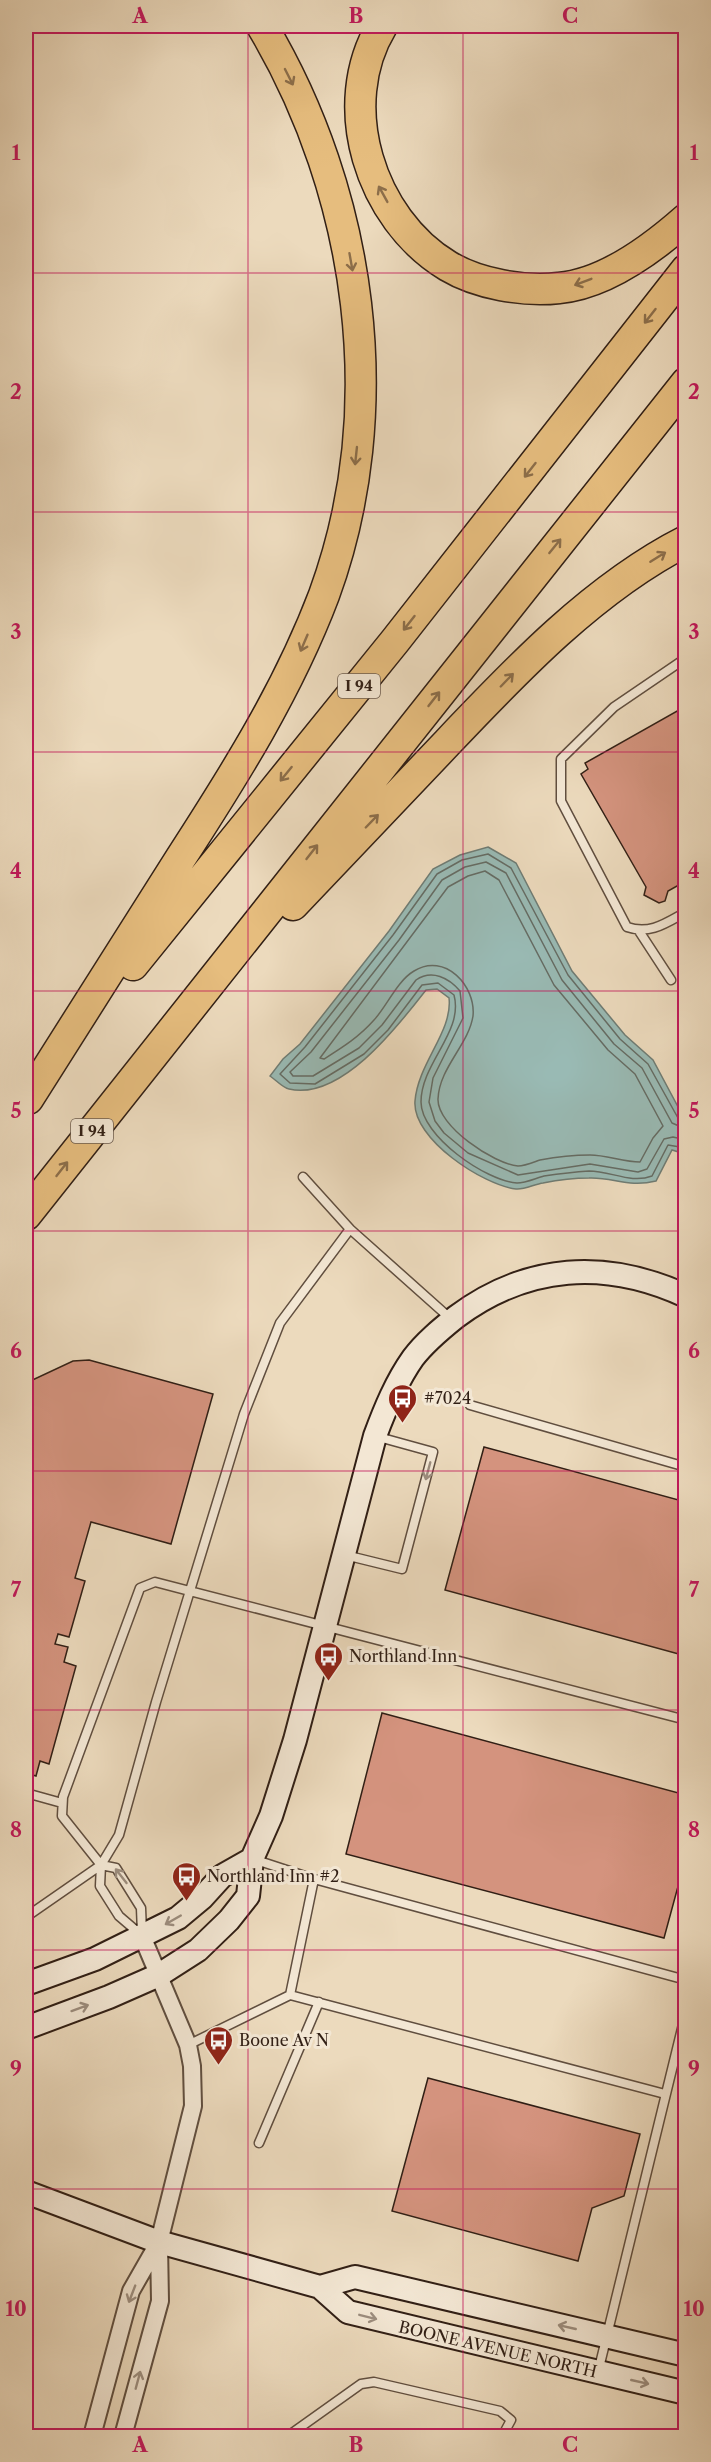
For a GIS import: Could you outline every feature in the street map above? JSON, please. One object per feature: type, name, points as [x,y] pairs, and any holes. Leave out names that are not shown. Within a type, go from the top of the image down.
[{"type":"highway","points":[[27,1100],[253,745],[282,692],[307,636],[324,593],[346,522],[356,456],[360,387],[358,321],[351,258],[337,202],[305,115],[262,26]]},
{"type":"highway","points":[[382,26],[369,51],[360,90],[362,128],[369,165],[400,222],[414,238],[447,266],[483,280],[524,287],[560,288],[577,285],[628,262],[686,219]]},
{"type":"highway","name":"I 94","points":[[27,1100],[213,863],[395,641],[686,270]]},
{"type":"highway","name":"I 94","points":[[26,1215],[686,383]]},
{"type":"highway","points":[[159,1046],[514,672],[601,597],[652,561],[686,541]]},
{"type":"street","points":[[26,2028],[109,1997],[159,1975],[198,1950],[229,1920],[248,1896],[252,1859],[283,1782],[375,1436],[386,1406],[413,1358],[452,1321],[478,1301],[529,1280],[572,1272],[606,1272],[639,1278],[686,1296]]},
{"type":"street","points":[[26,1984],[95,1959],[178,1918],[202,1898],[222,1876],[252,1859]]},
{"type":"street","points":[[123,2436],[160,2301],[159,2242],[193,2106],[192,2066],[188,2044],[142,1936]]},
{"type":"street","name":"BOONE AVENUE NORTH","points":[[26,2192],[159,2242],[320,2287],[348,2312],[686,2393]]},
{"type":"street","points":[[92,2436],[131,2291],[159,2242]]},
{"type":"street","points":[[320,2287],[355,2277],[686,2355]]},
{"type":"lane","points":[[686,658],[614,707],[561,759],[561,801],[627,927],[639,931],[656,928],[686,912]]},
{"type":"lane","points":[[639,931],[671,980]]},
{"type":"lane","points":[[303,1177],[350,1228],[452,1321]]},
{"type":"lane","points":[[26,1917],[101,1865],[119,1834],[244,1414],[280,1323],[350,1228]]},
{"type":"lane","points":[[470,1405],[686,1467]]},
{"type":"lane","points":[[344,1554],[402,1569],[433,1452],[375,1436]]},
{"type":"lane","points":[[142,1936],[141,1908],[116,1868],[101,1865],[62,1816],[62,1803],[140,1588],[155,1582],[686,1720]]},
{"type":"lane","points":[[26,1792],[62,1803]]},
{"type":"lane","points":[[252,1859],[314,1879],[686,1980]]},
{"type":"lane","points":[[101,1865],[100,1886],[119,1916],[142,1936]]},
{"type":"lane","points":[[290,1995],[314,1879]]},
{"type":"lane","points":[[188,2044],[290,1995],[665,2094]]},
{"type":"lane","points":[[259,2143],[319,2002]]},
{"type":"lane","points":[[598,2372],[686,2012]]},
{"type":"lane","points":[[288,2436],[361,2384],[374,2382],[500,2410],[511,2420],[504,2433],[498,2436]]},
{"type":"water","points":[[488,847],[516,863],[572,971],[625,1035],[653,1060],[685,1120],[685,1154],[672,1150],[656,1181],[629,1183],[598,1178],[578,1178],[516,1189],[486,1179],[452,1158],[425,1130],[417,1116],[415,1101],[417,1087],[446,1023],[449,1010],[449,998],[437,989],[426,990],[366,1058],[328,1084],[309,1090],[289,1089],[270,1076],[283,1059],[300,1044],[389,931],[433,869],[460,855]]},
{"type":"building","points":[[686,706],[686,881],[668,891],[665,901],[659,903],[644,895],[646,887],[581,774],[588,769],[585,763]]},
{"type":"building","points":[[89,1360],[213,1394],[171,1544],[91,1522],[75,1578],[85,1581],[69,1637],[58,1634],[55,1644],[68,1647],[64,1662],[76,1666],[49,1764],[40,1761],[36,1776],[26,1773],[26,1383],[73,1361]]},
{"type":"building","points":[[484,1447],[686,1502],[686,1656],[445,1590]]},
{"type":"building","points":[[382,1713],[686,1795],[686,1857],[664,1938],[346,1854]]},
{"type":"building","points":[[428,2078],[640,2134],[624,2196],[592,2208],[578,2261],[392,2211]]},
{"type":"place","name":"#7024","points":[[403,1424]]},
{"type":"place","name":"Northland Inn","points":[[328,1682]]},
{"type":"place","name":"Northland Inn #2","points":[[186,1902]]},
{"type":"place","name":"Boone Av N","points":[[218,2066]]}]
